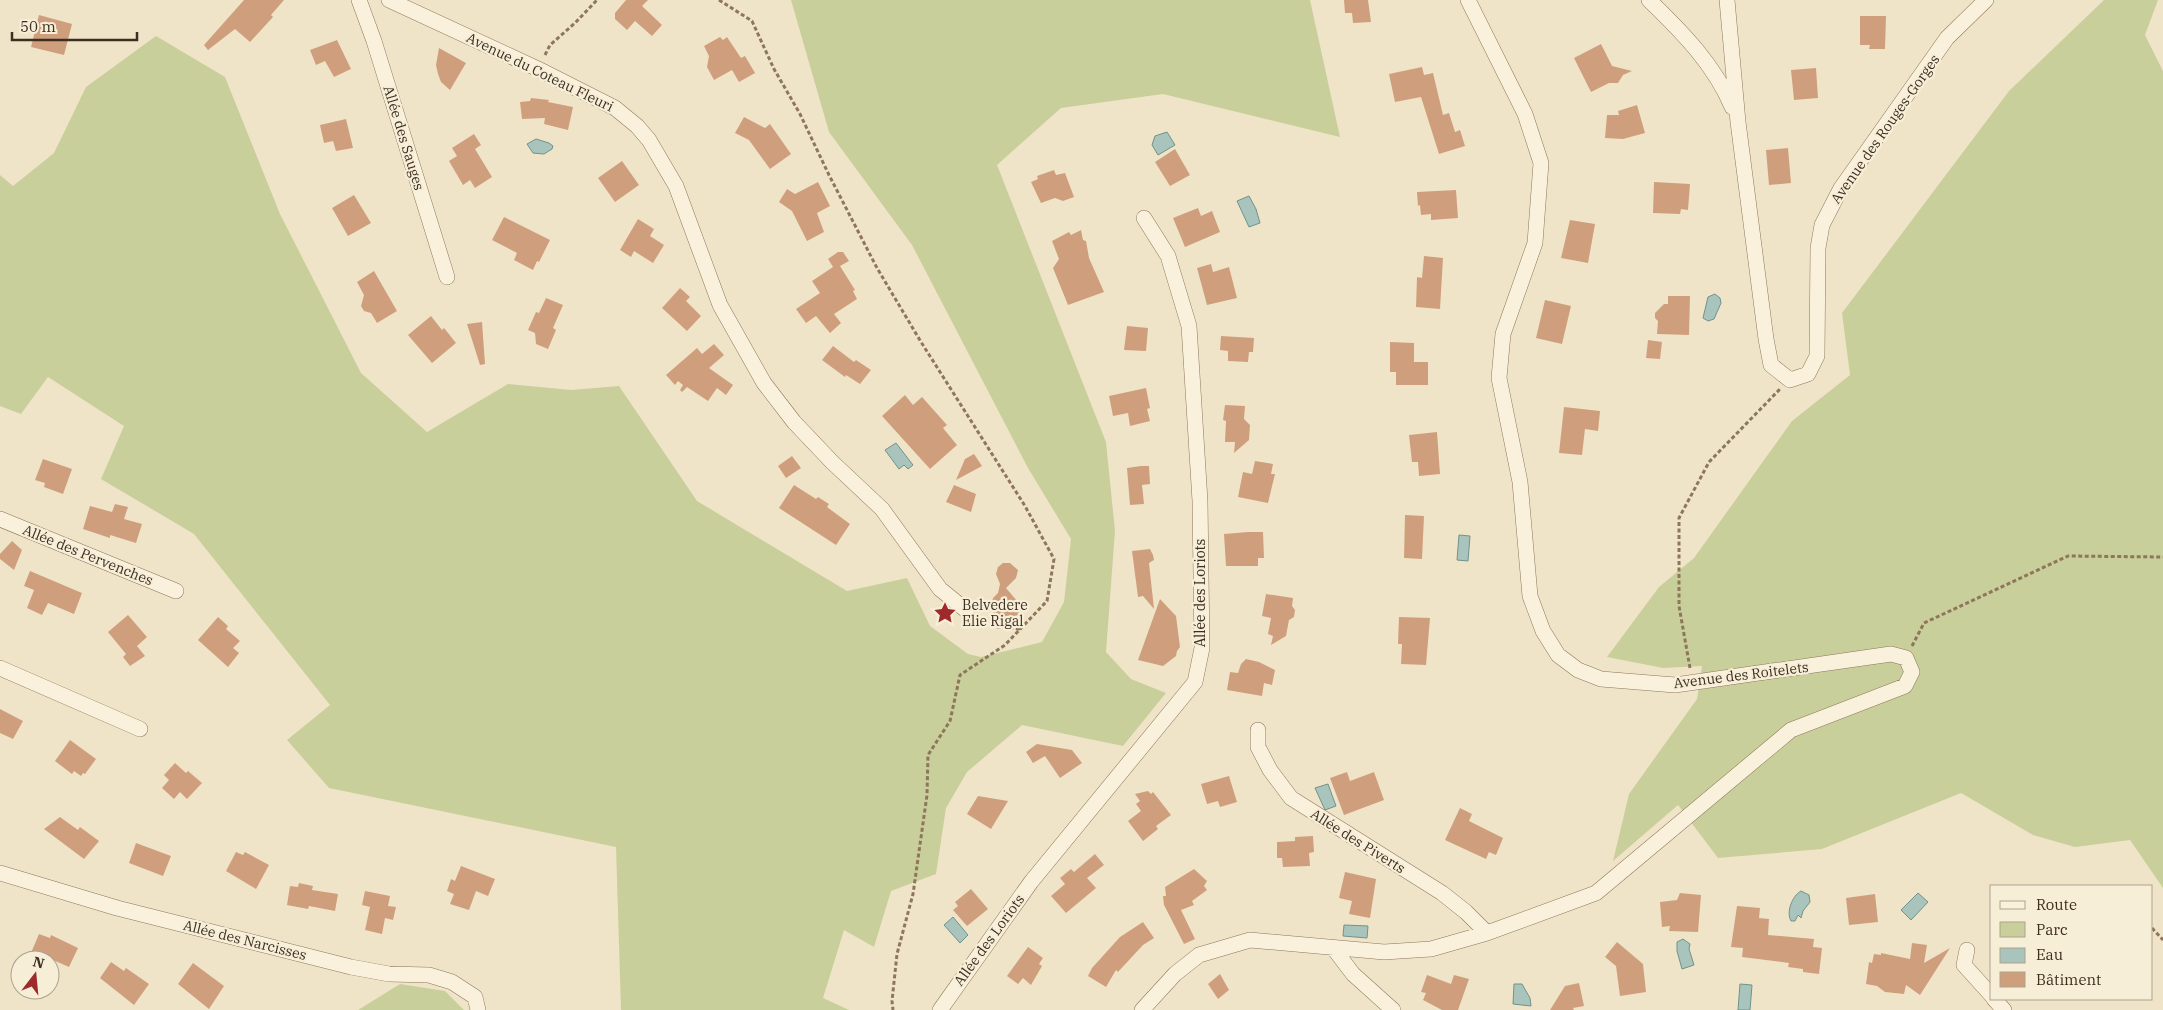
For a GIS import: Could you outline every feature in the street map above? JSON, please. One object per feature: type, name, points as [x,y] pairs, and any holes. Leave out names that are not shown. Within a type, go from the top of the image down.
[{"type":"street","name":"Allée des Sauges","points":[[359,0],[374,41],[447,278]]},
{"type":"street","name":"Avenue du Coteau Fleuri","points":[[389,0],[538,69],[615,108],[637,126],[649,140],[676,186],[720,305],[764,383],[794,422],[832,462],[882,509],[940,589],[967,611]]},
{"type":"street","name":"Avenue des Roitelets","points":[[1468,0],[1525,114],[1541,163],[1535,243],[1503,334],[1499,378],[1520,482],[1530,596],[1543,631],[1558,655],[1578,670],[1601,679],[1675,685],[1891,654],[1906,658]]},
{"type":"street","points":[[1649,0],[1669,19],[1709,66],[1725,91],[1738,122]]},
{"type":"street","points":[[1727,0],[1738,122],[1771,365],[1790,380]]},
{"type":"street","name":"Avenue des Rouges-Gorges","points":[[1790,380],[1808,374],[1817,356],[1818,248],[1822,225],[1841,188],[1948,38],[1986,0]]},
{"type":"street","name":"Allée des Loriots","points":[[940,1010],[1031,882],[1195,682],[1202,648],[1200,501],[1189,326],[1168,256],[1144,218]]},
{"type":"street","name":"Allée des Pervenches","points":[[0,518],[176,592]]},
{"type":"street","points":[[1142,1010],[1174,974],[1199,955],[1250,940],[1384,952],[1431,949],[1486,933],[1596,893],[1792,730],[1905,686],[1912,672],[1906,658]]},
{"type":"street","points":[[0,668],[140,729]]},
{"type":"street","name":"Allée des Piverts","points":[[1258,730],[1258,747],[1270,770],[1291,798],[1442,893],[1466,912],[1486,933]]},
{"type":"street","name":"Allée des Narcisses","points":[[0,874],[117,908],[351,967],[388,974],[429,975],[452,982],[475,997],[478,1010]]},
{"type":"street","points":[[1334,948],[1353,974],[1393,1010]]},
{"type":"street","points":[[1967,950],[1964,965],[1990,994]]},
{"type":"street","points":[[1995,1000],[2004,1010]]},
{"type":"path","points":[[538,69],[550,45],[597,0]]},
{"type":"path","points":[[719,0],[752,21],[774,69],[800,114],[828,175],[877,268],[920,342],[1025,506],[1054,559],[1046,601],[1005,645],[960,675],[950,721],[928,754],[927,795],[913,894],[896,954],[893,1010]]},
{"type":"path","points":[[1692,683],[1679,606],[1679,518],[1709,462],[1790,380]]},
{"type":"path","points":[[1906,658],[1924,623],[2068,556],[2163,557]]},
{"type":"path","points":[[967,611],[981,624],[1020,629]]},
{"type":"path","points":[[2153,929],[2163,940]]},
{"type":"green space","points":[[791,0],[1310,0],[1340,137],[1163,94],[1061,108],[997,165],[1106,442],[1115,531],[1106,652],[1131,679],[1166,693],[1123,746],[1022,725],[967,772],[946,808],[936,874],[891,891],[874,947],[844,930],[823,998],[849,1010],[621,1010],[616,847],[329,788],[287,740],[330,705],[194,534],[101,479],[124,426],[48,377],[21,414],[0,406],[0,175],[13,186],[54,153],[86,87],[156,36],[225,77],[280,214],[361,373],[427,432],[508,384],[571,390],[619,386],[697,501],[847,591],[907,578],[930,626],[968,654],[981,657],[1042,642],[1064,602],[1071,539],[1028,468],[912,245],[829,132]]},
{"type":"green space","points":[[2104,0],[2158,0],[2145,35],[2163,71],[2163,888],[2130,840],[2075,847],[2033,835],[1961,793],[1822,849],[1718,858],[1678,805],[1613,861],[1629,794],[1697,699],[1702,666],[1663,668],[1607,657],[1659,587],[1694,558],[1792,421],[1850,375],[1842,313],[2009,91]]},
{"type":"green space","points":[[400,984],[445,991],[464,1010],[358,1010]]},
{"type":"water","points":[[1167,132],[1175,145],[1158,155],[1152,145],[1155,136]]},
{"type":"water","points":[[536,139],[549,143],[553,146],[552,149],[544,154],[533,153],[527,144]]},
{"type":"water","points":[[1249,196],[1256,209],[1260,223],[1249,227],[1237,201]]},
{"type":"water","points":[[1715,294],[1720,298],[1721,303],[1714,319],[1708,321],[1703,318],[1708,297]]},
{"type":"water","points":[[896,443],[913,465],[908,469],[904,465],[899,469],[885,450]]},
{"type":"water","points":[[1459,535],[1470,536],[1468,561],[1457,560]]},
{"type":"water","points":[[1328,784],[1336,806],[1325,810],[1315,788]]},
{"type":"water","points":[[1801,891],[1809,895],[1810,902],[1803,911],[1801,918],[1798,915],[1795,921],[1791,921],[1789,913],[1791,904]]},
{"type":"water","points":[[1918,893],[1928,902],[1911,920],[1901,910]]},
{"type":"water","points":[[953,917],[968,935],[960,943],[944,925]]},
{"type":"water","points":[[1344,925],[1368,926],[1367,938],[1343,936]]},
{"type":"water","points":[[1683,939],[1690,944],[1689,949],[1694,965],[1682,969],[1677,951],[1677,942]]},
{"type":"water","points":[[1514,984],[1522,984],[1530,998],[1531,1006],[1513,1004]]},
{"type":"water","points":[[1740,984],[1752,985],[1750,1010],[1738,1010]]},
{"type":"building","points":[[244,0],[284,0],[271,15],[273,17],[250,42],[235,29],[208,50],[204,45]]},
{"type":"building","points":[[626,0],[648,0],[642,6],[662,25],[652,36],[635,21],[627,30],[615,19],[615,13]]},
{"type":"building","points":[[1344,0],[1368,0],[1371,22],[1353,23],[1352,13],[1345,13]]},
{"type":"building","points":[[39,15],[72,24],[64,55],[31,47]]},
{"type":"building","points":[[1860,16],[1886,16],[1885,49],[1869,49],[1870,45],[1860,45]]},
{"type":"building","points":[[720,37],[723,40],[727,37],[741,58],[745,56],[755,73],[739,82],[732,70],[714,80],[707,67],[709,56],[704,46]]},
{"type":"building","points":[[337,40],[351,69],[334,77],[325,61],[316,65],[310,50]]},
{"type":"building","points":[[1601,44],[1612,66],[1632,71],[1623,75],[1618,83],[1609,83],[1591,92],[1574,58]]},
{"type":"building","points":[[439,48],[466,63],[450,90],[441,82],[438,74],[436,65]]},
{"type":"building","points":[[1422,67],[1424,75],[1433,73],[1443,115],[1449,113],[1455,132],[1460,130],[1465,146],[1439,154],[1421,97],[1395,102],[1389,74]]},
{"type":"building","points":[[1816,68],[1818,98],[1794,100],[1791,70]]},
{"type":"building","points":[[531,98],[549,100],[548,102],[573,107],[568,130],[544,124],[545,118],[522,119],[520,102],[530,101]]},
{"type":"building","points":[[1637,105],[1645,133],[1623,139],[1605,138],[1607,115],[1619,115],[1618,111]]},
{"type":"building","points":[[744,117],[765,128],[770,124],[791,154],[770,169],[749,140],[735,133]]},
{"type":"building","points":[[346,119],[353,148],[336,151],[333,141],[324,143],[320,125]]},
{"type":"building","points":[[474,134],[481,145],[475,149],[492,177],[475,188],[470,180],[463,185],[449,161],[457,156],[452,148]]},
{"type":"building","points":[[1788,148],[1791,183],[1769,185],[1766,150]]},
{"type":"building","points":[[1175,149],[1190,175],[1170,186],[1155,162]]},
{"type":"building","points":[[622,161],[639,185],[615,202],[598,178]]},
{"type":"building","points":[[1054,170],[1056,175],[1065,173],[1074,197],[1063,201],[1055,198],[1041,203],[1031,182],[1038,179],[1037,176]]},
{"type":"building","points":[[818,182],[830,206],[817,213],[824,232],[807,241],[792,211],[779,202],[787,189],[795,194]]},
{"type":"building","points":[[1654,182],[1690,184],[1688,210],[1681,209],[1680,214],[1653,213]]},
{"type":"building","points":[[1456,190],[1458,218],[1431,220],[1431,214],[1421,215],[1417,192]]},
{"type":"building","points":[[354,195],[371,223],[348,236],[332,208]]},
{"type":"building","points":[[1198,208],[1201,216],[1212,211],[1220,232],[1185,247],[1173,218]]},
{"type":"building","points":[[504,217],[550,240],[533,270],[514,260],[517,253],[492,240]]},
{"type":"building","points":[[638,219],[654,229],[650,236],[664,245],[653,263],[634,251],[631,257],[620,250]]},
{"type":"building","points":[[1570,220],[1595,224],[1588,263],[1561,258]]},
{"type":"building","points":[[1081,230],[1083,240],[1086,241],[1089,258],[1104,292],[1068,305],[1053,268],[1059,259],[1052,241],[1069,232],[1071,235]]},
{"type":"building","points":[[838,252],[843,252],[849,261],[840,266],[855,290],[853,291],[857,299],[834,314],[841,323],[830,333],[816,316],[806,323],[796,309],[820,293],[812,281],[833,267],[828,259]]},
{"type":"building","points":[[1424,256],[1443,258],[1440,309],[1416,307],[1417,277],[1422,278]]},
{"type":"building","points":[[1211,264],[1213,272],[1229,267],[1237,298],[1207,305],[1197,268]]},
{"type":"building","points":[[374,271],[397,311],[377,323],[371,313],[364,311],[361,306],[364,295],[357,282]]},
{"type":"building","points":[[680,288],[690,297],[686,301],[701,316],[687,331],[662,308]]},
{"type":"building","points":[[1668,296],[1690,296],[1689,335],[1657,334],[1658,321],[1655,318],[1655,313],[1664,304],[1668,304]]},
{"type":"building","points":[[546,298],[563,305],[553,328],[556,330],[548,349],[536,344],[535,333],[528,330],[536,312],[539,313]]},
{"type":"building","points":[[1545,300],[1571,306],[1562,344],[1536,338]]},
{"type":"building","points":[[431,316],[456,343],[432,363],[408,335]]},
{"type":"building","points":[[482,322],[485,364],[480,365],[467,324]]},
{"type":"building","points":[[1127,326],[1148,328],[1146,351],[1124,350]]},
{"type":"building","points":[[1221,336],[1254,338],[1253,352],[1249,352],[1248,362],[1228,361],[1228,351],[1220,350]]},
{"type":"building","points":[[1648,340],[1662,342],[1660,359],[1646,358]]},
{"type":"building","points":[[1390,342],[1414,343],[1414,362],[1428,362],[1428,385],[1396,385],[1396,372],[1390,372]]},
{"type":"building","points":[[714,344],[724,355],[709,368],[733,385],[726,395],[717,388],[708,401],[687,387],[682,392],[680,390],[683,385],[678,381],[675,385],[666,375],[697,348],[702,354]]},
{"type":"building","points":[[833,346],[854,362],[856,360],[871,370],[860,384],[846,375],[845,377],[822,360]]},
{"type":"building","points":[[1146,388],[1150,408],[1147,409],[1150,421],[1130,426],[1128,413],[1113,416],[1109,396]]},
{"type":"building","points":[[905,395],[913,405],[922,397],[947,425],[943,428],[957,445],[930,469],[882,416]]},
{"type":"building","points":[[1225,405],[1245,406],[1244,419],[1250,425],[1249,440],[1234,453],[1235,442],[1225,442],[1226,421],[1223,420]]},
{"type":"building","points":[[1564,407],[1600,411],[1598,431],[1585,429],[1582,455],[1559,453]]},
{"type":"building","points":[[1437,432],[1440,474],[1419,476],[1418,462],[1412,462],[1409,435]]},
{"type":"building","points":[[974,454],[982,466],[956,480],[965,459]]},
{"type":"building","points":[[792,456],[801,468],[786,478],[778,466]]},
{"type":"building","points":[[43,459],[72,469],[63,494],[44,487],[45,483],[35,480]]},
{"type":"building","points":[[1255,461],[1273,464],[1271,474],[1275,474],[1268,503],[1238,497],[1243,472],[1252,474]]},
{"type":"building","points":[[1149,466],[1150,484],[1142,485],[1144,504],[1130,505],[1127,468]]},
{"type":"building","points":[[794,485],[816,499],[818,497],[829,504],[827,507],[850,524],[836,545],[779,508]]},
{"type":"building","points":[[954,485],[976,494],[971,512],[946,502]]},
{"type":"building","points":[[115,504],[128,507],[124,519],[142,524],[136,543],[110,535],[110,538],[83,529],[90,506],[112,512]]},
{"type":"building","points":[[1405,515],[1424,516],[1422,559],[1404,558]]},
{"type":"building","points":[[1263,532],[1264,558],[1258,558],[1258,566],[1226,566],[1224,534]]},
{"type":"building","points":[[12,541],[22,550],[14,570],[0,559],[0,554]]},
{"type":"building","points":[[1150,549],[1154,560],[1149,563],[1154,609],[1143,596],[1138,597],[1132,551]]},
{"type":"building","points":[[1003,563],[1010,563],[1018,570],[1016,578],[1006,588],[1017,601],[1019,615],[1002,619],[994,614],[991,606],[993,598],[998,593],[1000,584],[996,574],[998,567]]},
{"type":"building","points":[[30,571],[82,593],[74,614],[48,603],[42,615],[27,608],[34,590],[24,586]]},
{"type":"building","points":[[1266,594],[1293,598],[1292,606],[1295,610],[1294,617],[1289,620],[1286,636],[1271,645],[1273,636],[1268,634],[1271,618],[1262,616]]},
{"type":"building","points":[[1160,599],[1176,616],[1180,647],[1176,656],[1163,666],[1138,660]]},
{"type":"building","points":[[128,615],[147,637],[137,646],[145,656],[130,666],[123,657],[126,654],[108,632]]},
{"type":"building","points":[[218,617],[228,626],[226,629],[240,641],[233,648],[239,653],[228,667],[198,640]]},
{"type":"building","points":[[1399,617],[1430,618],[1426,665],[1401,664],[1402,644],[1398,644]]},
{"type":"building","points":[[1246,659],[1259,662],[1275,670],[1272,685],[1264,683],[1262,696],[1227,690],[1230,672],[1238,673],[1241,664]]},
{"type":"building","points":[[0,709],[23,721],[13,739],[0,733]]},
{"type":"building","points":[[70,740],[96,759],[85,774],[83,773],[81,776],[74,771],[72,774],[55,761]]},
{"type":"building","points":[[1037,744],[1072,750],[1082,763],[1060,778],[1045,756],[1033,763],[1026,752]]},
{"type":"building","points":[[175,763],[202,783],[187,799],[180,792],[174,799],[162,788],[169,780],[164,775]]},
{"type":"building","points":[[1347,772],[1350,781],[1374,772],[1384,800],[1344,815],[1330,778]]},
{"type":"building","points":[[1229,776],[1237,802],[1220,807],[1218,801],[1207,804],[1201,784]]},
{"type":"building","points":[[1148,791],[1151,794],[1153,792],[1171,815],[1156,826],[1158,829],[1143,841],[1128,821],[1141,811],[1136,804],[1140,801],[1135,794]]},
{"type":"building","points":[[978,796],[1008,801],[991,829],[967,814]]},
{"type":"building","points":[[1460,808],[1472,814],[1469,821],[1503,838],[1496,855],[1489,852],[1486,859],[1445,840]]},
{"type":"building","points":[[60,817],[78,830],[80,827],[99,841],[84,859],[44,829]]},
{"type":"building","points":[[1313,836],[1314,852],[1309,853],[1310,866],[1283,867],[1282,858],[1277,858],[1277,842],[1295,841],[1295,837]]},
{"type":"building","points":[[136,843],[171,856],[163,876],[129,863]]},
{"type":"building","points":[[236,852],[243,855],[245,852],[269,865],[256,889],[226,871]]},
{"type":"building","points":[[1095,854],[1104,865],[1087,878],[1096,888],[1066,913],[1051,896],[1065,884],[1060,878],[1071,869],[1074,872]]},
{"type":"building","points":[[461,866],[495,879],[488,896],[476,891],[469,910],[450,904],[454,894],[447,891],[451,879],[455,881]]},
{"type":"building","points":[[1194,869],[1207,881],[1204,886],[1207,890],[1192,901],[1194,905],[1181,910],[1195,939],[1184,944],[1164,905],[1163,896],[1166,896],[1165,887]]},
{"type":"building","points":[[1345,872],[1376,879],[1370,918],[1349,914],[1352,901],[1339,898]]},
{"type":"building","points":[[299,883],[313,886],[312,890],[338,894],[335,911],[309,906],[308,909],[287,905],[290,886],[298,887]]},
{"type":"building","points":[[971,889],[988,909],[967,926],[953,910],[958,906],[955,902]]},
{"type":"building","points":[[365,891],[390,896],[388,906],[396,907],[393,920],[385,918],[382,934],[365,930],[370,907],[362,905]]},
{"type":"building","points":[[1680,893],[1701,895],[1698,932],[1669,931],[1670,926],[1662,927],[1660,902],[1677,900]]},
{"type":"building","points":[[1875,894],[1878,922],[1849,925],[1846,898]]},
{"type":"building","points":[[1737,906],[1760,908],[1759,918],[1769,919],[1768,935],[1814,939],[1813,947],[1822,948],[1819,974],[1803,972],[1803,969],[1788,967],[1789,963],[1742,957],[1743,948],[1731,947]]},
{"type":"building","points":[[1143,922],[1154,938],[1143,945],[1118,972],[1116,970],[1106,987],[1088,976],[1092,968],[1120,937]]},
{"type":"building","points":[[39,934],[50,938],[51,935],[78,948],[69,967],[60,963],[60,950],[32,950]]},
{"type":"building","points":[[1617,942],[1643,964],[1646,992],[1620,996],[1616,966],[1605,957]]},
{"type":"building","points":[[1912,943],[1927,945],[1924,963],[1950,948],[1920,995],[1906,985],[1904,994],[1885,992],[1877,986],[1866,984],[1869,962],[1872,963],[1874,954],[1881,955],[1881,953],[1910,959]]},
{"type":"building","points":[[1028,947],[1043,958],[1039,964],[1042,966],[1031,985],[1023,978],[1018,984],[1007,976]]},
{"type":"building","points":[[111,962],[124,971],[126,968],[149,984],[134,1005],[100,978]]},
{"type":"building","points":[[193,963],[224,986],[209,1009],[178,984]]},
{"type":"building","points":[[1220,974],[1229,990],[1218,999],[1208,984]]},
{"type":"building","points":[[1427,975],[1451,984],[1454,975],[1469,979],[1458,1010],[1442,1010],[1423,1000],[1426,993],[1421,992]]},
{"type":"building","points":[[1579,983],[1584,1006],[1573,1008],[1574,1010],[1550,1010],[1565,986]]},
{"type":"place","name":"Belvedere Elie Rigal","points":[[945,613]]}]
